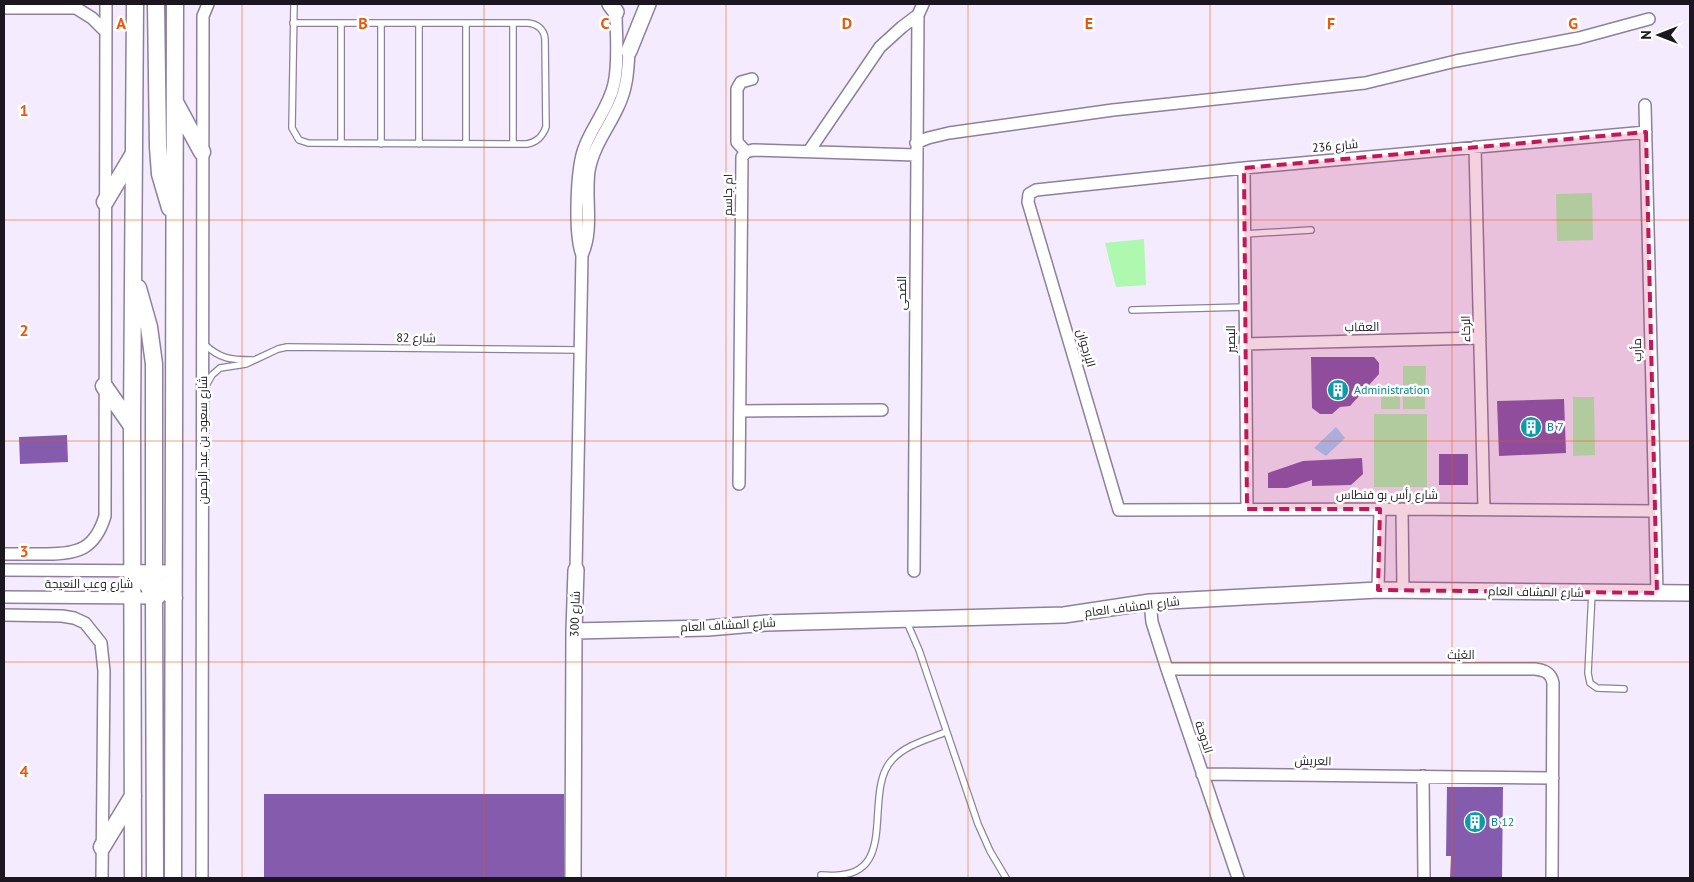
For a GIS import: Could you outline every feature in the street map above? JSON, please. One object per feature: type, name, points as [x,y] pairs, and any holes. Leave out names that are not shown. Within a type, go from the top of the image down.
[{"type":"main road","points":[[133,878],[132,426],[135,4]]},
{"type":"main road","points":[[156,4],[158,147],[163,186],[175,225]]},
{"type":"main road","points":[[172,878],[175,4]]},
{"type":"main road","points":[[175,102],[202,152]]},
{"type":"main road","points":[[105,202],[134,153]]},
{"type":"main road","points":[[133,269],[149,328],[154,364],[154,571],[161,586],[174,598]]},
{"type":"main road","points":[[104,386],[132,426]]},
{"type":"main road","points":[[133,571],[144,580],[154,598],[154,878]]},
{"type":"main road","points":[[102,847],[133,796]]},
{"type":"main road","points":[[172,857],[185,878]]},
{"type":"street","points":[[4,554],[72,553],[84,548],[93,541],[101,528],[105,516],[106,4]]},
{"type":"street","name":"شارع سعود بن عبد الرحمن","points":[[202,878],[202,152],[203,16],[208,4]]},
{"type":"street","points":[[582,255],[587,239],[590,168],[596,148],[624,94],[628,81],[630,51],[648,4]]},
{"type":"street","name":"الضحى","points":[[912,4],[918,15]]},
{"type":"street","name":"الضحى","points":[[914,571],[918,15],[923,4]]},
{"type":"street","points":[[4,8],[80,6],[106,32]]},
{"type":"street","points":[[582,255],[578,233],[579,168],[585,146],[608,102],[614,86],[616,60],[613,8]]},
{"type":"street","points":[[809,151],[880,47],[918,15]]},
{"type":"street","points":[[752,79],[741,82],[737,89],[737,142],[746,152],[753,150],[916,149],[928,138],[949,133],[1104,111],[1365,83],[1456,62],[1579,38],[1650,19]]},
{"type":"street","name":"مأرب","points":[[1645,105],[1657,593]]},
{"type":"street","name":"شارع 236","points":[[1029,194],[1036,190],[1244,168],[1646,132]]},
{"type":"street","name":"الرخاء","points":[[1475,147],[1484,509]]},
{"type":"street","name":"ام جاسم","points":[[739,484],[742,158],[746,152]]},
{"type":"street","name":"البصير","points":[[1244,168],[1247,509]]},
{"type":"street","name":"الإرجوان","points":[[1029,194],[1028,202],[1119,510]]},
{"type":"street","name":"شارع 300","points":[[572,878],[574,631],[582,255]]},
{"type":"street","name":"العقاب","points":[[1245,344],[1480,338]]},
{"type":"street","points":[[740,411],[882,410]]},
{"type":"street","points":[[1378,590],[1380,509]]},
{"type":"street","points":[[1402,509],[1403,590]]},
{"type":"street","name":"شارع رأس بو فنطاس","points":[[1119,510],[1484,509],[1654,511]]},
{"type":"street","name":"شارع وعب النعيجة","points":[[4,570],[174,571]]},
{"type":"street","name":"شارع المشاف العام","points":[[574,631],[708,628],[766,623],[1064,615],[1150,602],[1378,590],[1690,593]]},
{"type":"street","name":"شارع وعب النعيجة","points":[[4,597],[174,598]]},
{"type":"street","name":"الدوحة","points":[[1150,602],[1152,622],[1238,878]]},
{"type":"street","points":[[4,615],[74,618],[85,623],[101,643],[104,671],[102,878]]},
{"type":"street","name":"الغَيْث","points":[[1167,669],[1542,670],[1548,672],[1553,683],[1552,878]]},
{"type":"street","name":"العريش","points":[[1202,774],[1553,778]]},
{"type":"street","points":[[1423,776],[1424,878]]},
{"type":"lane","points":[[293,23],[532,24],[540,28],[544,35],[546,127],[536,141],[527,144],[308,144],[299,140],[293,133],[293,23],[294,4]]},
{"type":"lane","points":[[341,23],[341,144]]},
{"type":"lane","points":[[381,23],[381,144]]},
{"type":"lane","points":[[419,23],[419,144]]},
{"type":"lane","points":[[466,23],[466,144]]},
{"type":"lane","points":[[513,23],[513,144]]},
{"type":"lane","points":[[1244,234],[1311,230]]},
{"type":"lane","points":[[1132,310],[1245,308]]},
{"type":"lane","name":"شارع 82","points":[[203,342],[213,352],[224,358],[255,360]]},
{"type":"lane","name":"شارع 82","points":[[203,391],[212,375],[220,368],[246,364],[286,347],[580,350]]},
{"type":"lane","points":[[1592,592],[1588,673],[1590,683],[1597,688],[1624,689]]},
{"type":"lane","points":[[906,620],[919,650],[978,824],[990,851],[1006,878]]},
{"type":"lane","points":[[820,875],[841,875],[854,872],[865,865],[872,854],[876,841],[879,785],[891,760],[902,751],[946,732]]},
{"type":"highlighted area","points":[[1646,132],[1657,593],[1378,590],[1380,509],[1247,509],[1244,168]]},
{"type":"green space","points":[[1592,193],[1593,240],[1557,241],[1556,194]]},
{"type":"green space","points":[[1144,239],[1146,285],[1116,287],[1105,243]]},
{"type":"green space","points":[[1403,366],[1426,366],[1425,409],[1403,409]]},
{"type":"green space","points":[[1381,386],[1400,386],[1400,409],[1381,409]]},
{"type":"green space","points":[[1573,397],[1594,397],[1595,455],[1573,456]]},
{"type":"green space","points":[[1374,414],[1427,414],[1427,487],[1374,487]]},
{"type":"water","points":[[1336,427],[1345,438],[1326,456],[1314,448]]},
{"type":"building","name":"Administration","points":[[1311,357],[1374,357],[1379,363],[1379,374],[1350,406],[1340,407],[1332,414],[1320,414],[1312,408]]},
{"type":"building","name":"B 7","points":[[1564,399],[1566,453],[1499,456],[1497,401]]},
{"type":"building","points":[[67,435],[68,462],[20,464],[19,437]]},
{"type":"building","points":[[1439,454],[1468,454],[1468,485],[1439,485]]},
{"type":"building","points":[[1362,458],[1363,474],[1351,485],[1312,486],[1312,480],[1287,488],[1268,488],[1268,473],[1303,461]]},
{"type":"building","name":"B 12","points":[[1447,787],[1503,787],[1502,878],[1450,878],[1451,856],[1446,856]]},
{"type":"building","points":[[264,794],[564,794],[564,878],[264,878]]},
{"type":"place","name":"Administration","points":[[1338,390]]},
{"type":"place","name":"B 7","points":[[1531,427]]},
{"type":"place","name":"B 12","points":[[1475,822]]}]
